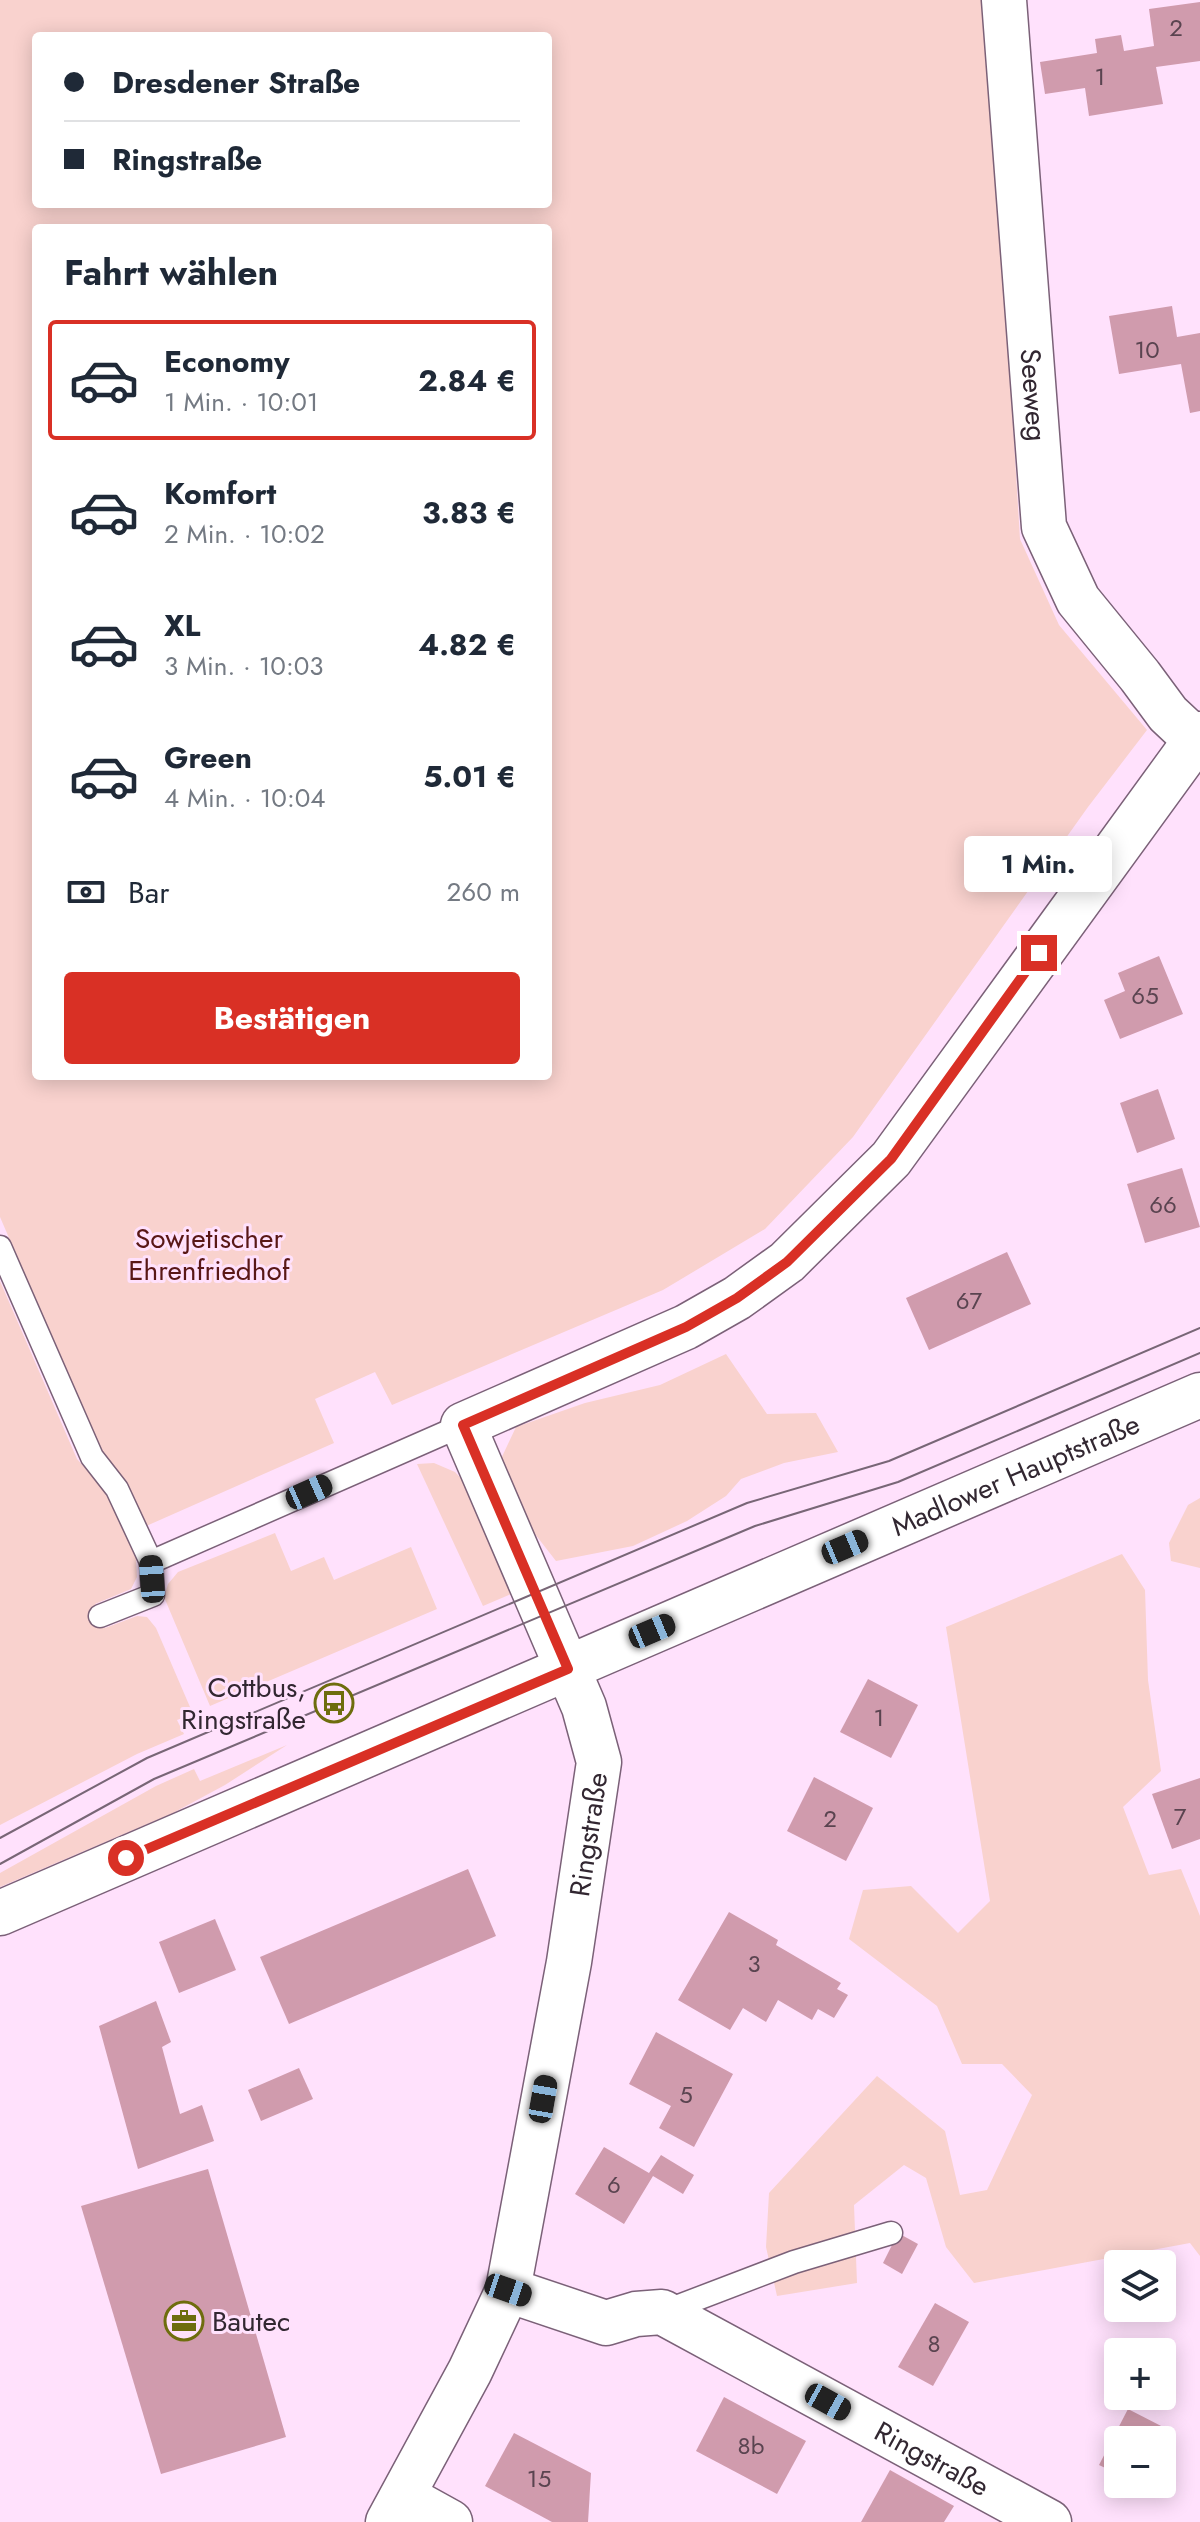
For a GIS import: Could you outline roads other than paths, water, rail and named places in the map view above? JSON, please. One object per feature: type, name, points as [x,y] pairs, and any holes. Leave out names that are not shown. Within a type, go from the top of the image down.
[{"type":"street","name":"Seeweg","points":[[1004,0],[1044,527],[1078,600],[1168,714],[1199,740]]},
{"type":"street","points":[[463,1425],[686,1327],[737,1298],[787,1262],[891,1159],[1113,851],[1199,740]]},
{"type":"street","name":"Madlower Hauptstraße","points":[[0,1913],[1200,1395]]},
{"type":"street","name":"Ringstraße","points":[[450,2522],[395,2509],[470,2371],[508,2290],[569,1962],[599,1762],[584,1707],[463,1425]]},
{"type":"street","points":[[508,2290],[606,2323],[636,2314],[662,2312]]},
{"type":"street","name":"Ringstraße","points":[[662,2312],[1049,2522]]},
{"type":"lane","points":[[0,1247],[92,1457],[117,1489],[151,1562],[153,1595],[100,1616]]},
{"type":"lane","points":[[151,1562],[463,1425]]},
{"type":"lane","points":[[662,2312],[794,2262],[891,2233]]},
{"type":"tram line","points":[[0,1838],[147,1758],[747,1503],[889,1461],[1200,1328]]},
{"type":"tram line","points":[[0,1864],[154,1779],[755,1526],[898,1482],[1200,1353]]},
{"type":"place","name":"Cottbus, Ringstraße","points":[[334,1703]]},
{"type":"place","name":"Bautec","points":[[184,2321]]},
{"type":"park label","name":"Sowjetischer Ehrenfriedhof","points":[[209,1254]]}]
